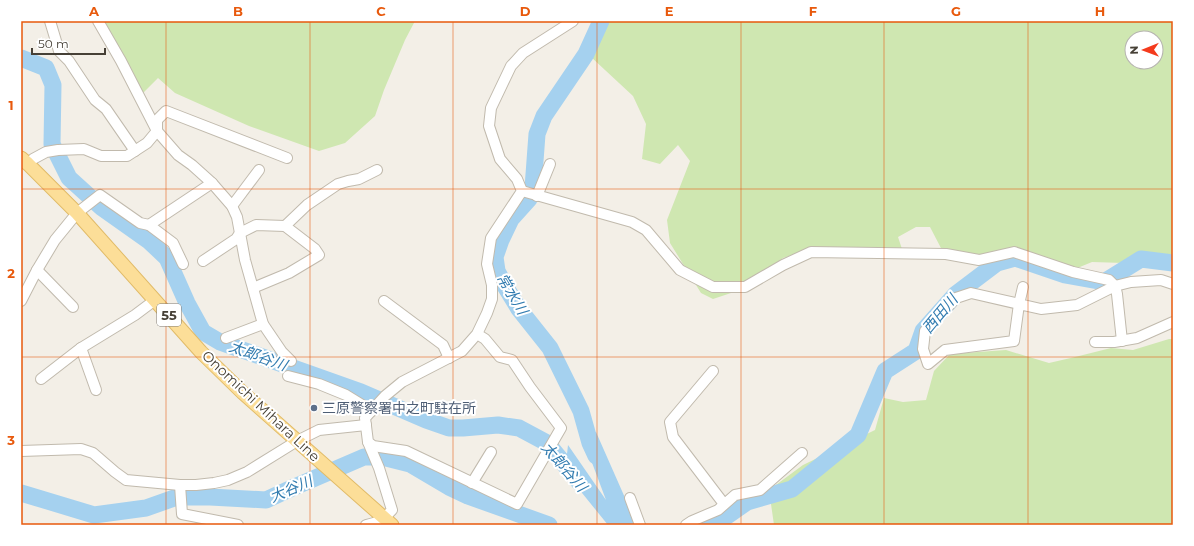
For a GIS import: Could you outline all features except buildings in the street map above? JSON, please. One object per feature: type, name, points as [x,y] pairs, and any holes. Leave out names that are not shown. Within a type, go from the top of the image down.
[{"type":"main road","name":"Onomichi Mihara Line","points":[[24,161],[77,213],[201,352],[237,388],[389,521]]},
{"type":"street","points":[[50,21],[59,51],[69,60],[95,100],[106,109],[135,151]]},
{"type":"street","points":[[98,21],[158,131],[178,155],[212,183],[232,206],[238,217],[246,260],[263,324],[282,352],[291,361]]},
{"type":"street","points":[[573,21],[524,53],[511,66],[491,108],[489,126],[500,159],[517,179],[522,191],[632,222],[646,230],[680,270],[713,287],[745,288],[783,265],[811,252],[946,254],[980,260],[1014,252],[1073,272],[1109,280],[1115,286],[1117,294],[1122,341]]},
{"type":"street","points":[[24,161],[33,159],[46,152],[58,150],[84,149],[101,156],[127,156],[147,143],[158,131],[157,120],[166,111],[287,158]]},
{"type":"street","points":[[537,196],[550,164]]},
{"type":"street","points":[[232,206],[259,170]]},
{"type":"street","points":[[285,226],[306,205],[338,184],[348,180],[359,179],[377,170]]},
{"type":"street","points":[[149,225],[212,183]]},
{"type":"street","points":[[366,525],[389,521],[392,510],[379,468],[368,442],[366,418],[385,396],[402,382],[462,351],[476,334],[488,313],[492,299],[492,285],[487,264],[491,238],[522,191]]},
{"type":"street","points":[[21,302],[37,270],[55,240],[77,213],[100,195],[140,223],[149,225],[172,243],[183,264]]},
{"type":"street","points":[[203,261],[236,239],[240,233],[256,225],[285,226],[315,248],[319,255],[289,273],[253,288]]},
{"type":"street","points":[[37,270],[73,308]]},
{"type":"street","points":[[1023,287],[1019,304],[1014,341],[945,350],[928,364],[923,349],[925,331],[956,298],[971,293],[1019,304],[1041,309],[1077,305],[1115,286],[1131,282],[1161,280],[1173,284]]},
{"type":"street","points":[[41,379],[82,348],[135,315],[155,300]]},
{"type":"street","points":[[384,301],[443,345],[449,358]]},
{"type":"street","points":[[1095,342],[1122,341],[1137,338],[1173,322]]},
{"type":"street","points":[[226,338],[263,324]]},
{"type":"street","points":[[368,442],[373,446],[406,451],[517,504],[561,428],[512,360],[500,356],[485,339],[476,334]]},
{"type":"street","points":[[82,348],[96,390]]},
{"type":"street","points":[[713,371],[670,422],[673,437],[724,504]]},
{"type":"street","points":[[288,376],[319,384],[374,408]]},
{"type":"street","points":[[21,451],[81,448],[93,453],[126,480],[180,486],[214,483],[228,480],[247,472],[297,441],[319,430],[366,425]]},
{"type":"street","points":[[472,483],[491,452]]},
{"type":"street","points":[[686,525],[718,510],[735,495],[760,490],[802,453]]},
{"type":"street","points":[[180,486],[182,514],[238,525]]},
{"type":"street","points":[[630,498],[640,525]]},
{"type":"green space","points":[[104,21],[415,21],[405,40],[375,116],[345,143],[319,151],[249,126],[175,93],[158,78],[143,93]]},
{"type":"green space","points":[[607,21],[1173,21],[1173,259],[1139,254],[1124,263],[1092,262],[1075,269],[1015,250],[982,255],[942,250],[930,227],[916,227],[898,237],[902,249],[813,248],[783,258],[740,290],[713,299],[701,293],[670,243],[667,220],[690,161],[678,145],[660,164],[642,159],[646,124],[633,96],[591,57]]},
{"type":"green space","points":[[1173,339],[1173,525],[774,525],[769,490],[803,465],[875,430],[884,398],[903,402],[926,400],[934,371],[950,354],[1006,350],[1049,363],[1111,348],[1133,350]]},
{"type":"water","points":[[596,432],[637,525],[608,525],[565,472],[568,445],[606,500],[582,436]]},
{"type":"waterway","name":"常水川","points":[[596,456],[590,443],[581,411],[550,348],[519,309],[505,286],[497,271],[495,257],[511,219],[529,199],[533,188],[537,134],[544,116],[586,54],[601,21]]},
{"type":"waterway","name":"太郎谷川","points":[[21,58],[46,68],[53,85],[52,144],[69,178],[101,207],[149,241],[167,258],[187,303],[203,332],[220,342],[361,392],[426,420],[449,428],[498,425],[519,428],[547,443],[580,483]]},
{"type":"waterway","name":"西田川","points":[[700,525],[727,516],[747,502],[792,489],[858,435],[885,371],[916,351],[923,331],[956,294],[997,263],[1015,258],[1065,275],[1104,282],[1141,259],[1173,263]]},
{"type":"waterway","name":"大谷川","points":[[21,493],[94,515],[146,508],[177,497],[266,500],[364,457],[382,457],[410,464],[449,487],[468,496],[549,525]]},
{"type":"place","name":"三原警察署中之町駐在所","points":[[314,408]]}]
